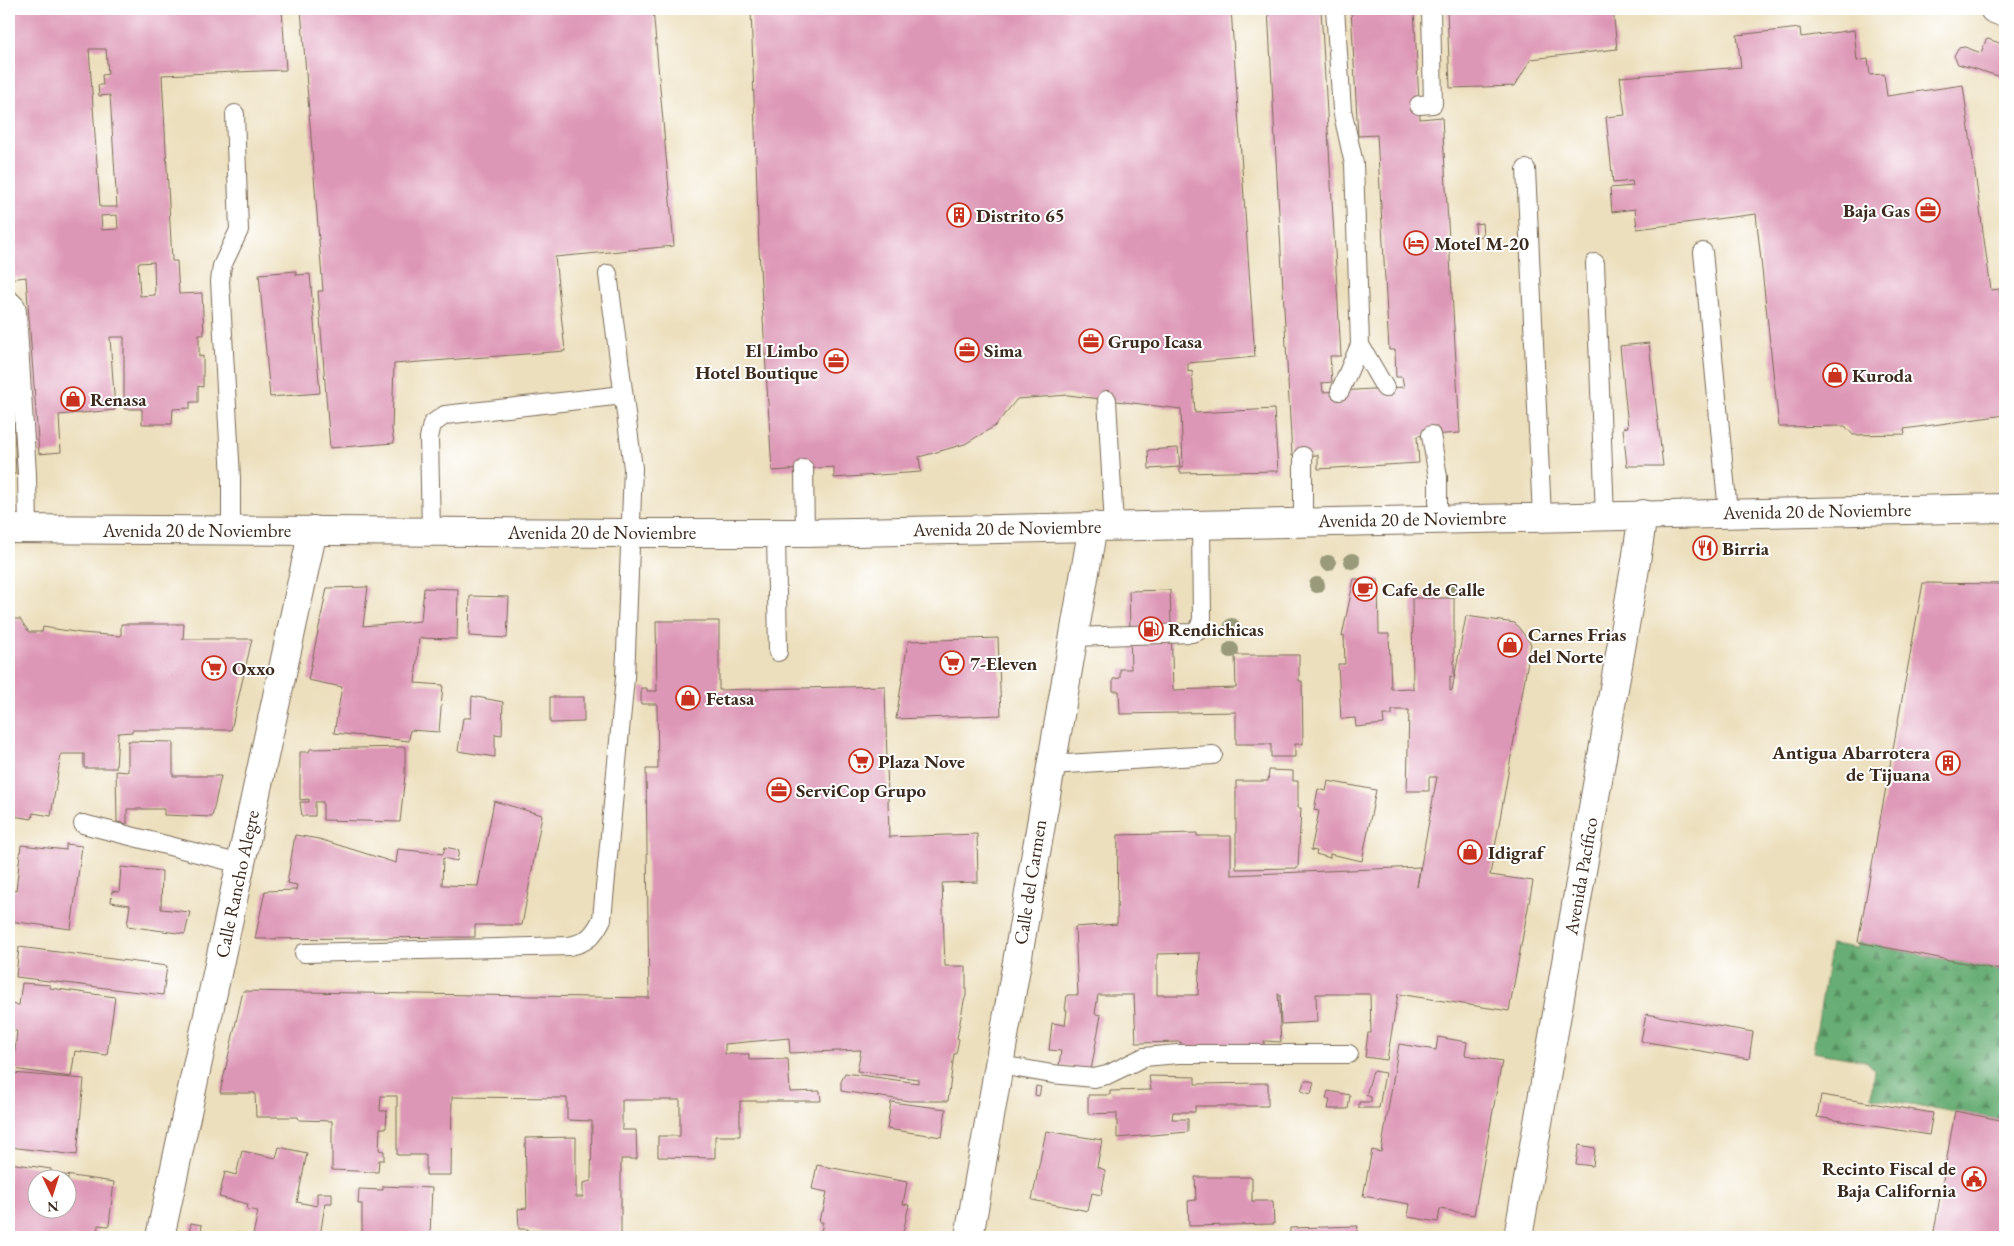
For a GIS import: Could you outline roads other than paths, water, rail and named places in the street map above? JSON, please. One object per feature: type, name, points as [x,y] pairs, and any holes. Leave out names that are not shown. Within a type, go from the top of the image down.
[{"type":"street","points":[[1994,9],[2005,13]]},
{"type":"street","name":"Avenida 20 de Noviembre","points":[[18,529],[630,534],[805,533],[1728,512],[2005,508]]},
{"type":"street","name":"Avenida Pacífico","points":[[1518,1237],[1636,568],[1643,514]]},
{"type":"street","name":"Calle del Carmen","points":[[969,1237],[1073,637],[1103,526]]},
{"type":"street","name":"Calle Rancho Alegre","points":[[160,1237],[313,530]]},
{"type":"lane","points":[[1335,9],[1349,110],[1354,164],[1360,345],[1340,391]]},
{"type":"lane","points":[[1419,105],[1433,104],[1431,9]]},
{"type":"lane","points":[[231,530],[231,478],[220,281],[222,266],[238,230],[235,114]]},
{"type":"lane","points":[[1526,168],[1542,517]]},
{"type":"lane","points":[[1703,252],[1728,512]]},
{"type":"lane","points":[[1595,263],[1604,516]]},
{"type":"lane","points":[[304,953],[569,946],[583,943],[596,932],[602,919],[625,678],[633,468],[608,274]]},
{"type":"lane","points":[[9,299],[16,306],[17,312],[27,474],[18,529]]},
{"type":"lane","points":[[1360,345],[1385,388]]},
{"type":"lane","points":[[431,531],[429,438],[432,424],[445,415],[623,395]]},
{"type":"lane","points":[[1103,526],[1107,400]]},
{"type":"lane","points":[[1431,434],[1438,477],[1438,519]]},
{"type":"lane","points":[[1302,456],[1303,521]]},
{"type":"lane","points":[[804,469],[806,488],[805,533]]},
{"type":"lane","points":[[1073,637],[1192,633],[1198,631],[1202,620],[1201,524]]},
{"type":"lane","points":[[776,533],[778,652]]},
{"type":"lane","points":[[1050,765],[1213,756]]},
{"type":"lane","points":[[83,824],[241,864]]},
{"type":"lane","points":[[1000,1065],[1052,1074],[1094,1078],[1107,1075],[1144,1057],[1178,1054],[1349,1054]]},
{"type":"place","name":"Baja Gas","points":[[1928,210]]},
{"type":"place","name":"Distrito 65","points":[[959,215]]},
{"type":"place","name":"Motel M-20","points":[[1416,243]]},
{"type":"place","name":"Grupo Icasa","points":[[1091,341]]},
{"type":"place","name":"Sima","points":[[967,350]]},
{"type":"place","name":"El Limbo Hotel Boutique","points":[[836,361]]},
{"type":"place","name":"Kuroda","points":[[1835,375]]},
{"type":"place","name":"Renasa","points":[[73,399]]},
{"type":"place","name":"Birria","points":[[1705,548]]},
{"type":"place","name":"Cafe de Calle","points":[[1365,589]]},
{"type":"place","name":"Rendichicas","points":[[1151,629]]},
{"type":"place","name":"Carnes Frias del Norte","points":[[1510,645]]},
{"type":"place","name":"7-Eleven","points":[[952,663]]},
{"type":"place","name":"Oxxo","points":[[214,668]]},
{"type":"place","name":"Fetasa","points":[[688,698]]},
{"type":"place","name":"Plaza Nove","points":[[861,761]]},
{"type":"place","name":"Antigua Abarrotera de Tijuana","points":[[1948,763]]},
{"type":"place","name":"ServiCop Grupo","points":[[779,790]]},
{"type":"place","name":"Idigraf","points":[[1470,852]]},
{"type":"place","name":"Recinto Fiscal de Baja California","points":[[1974,1179]]}]
